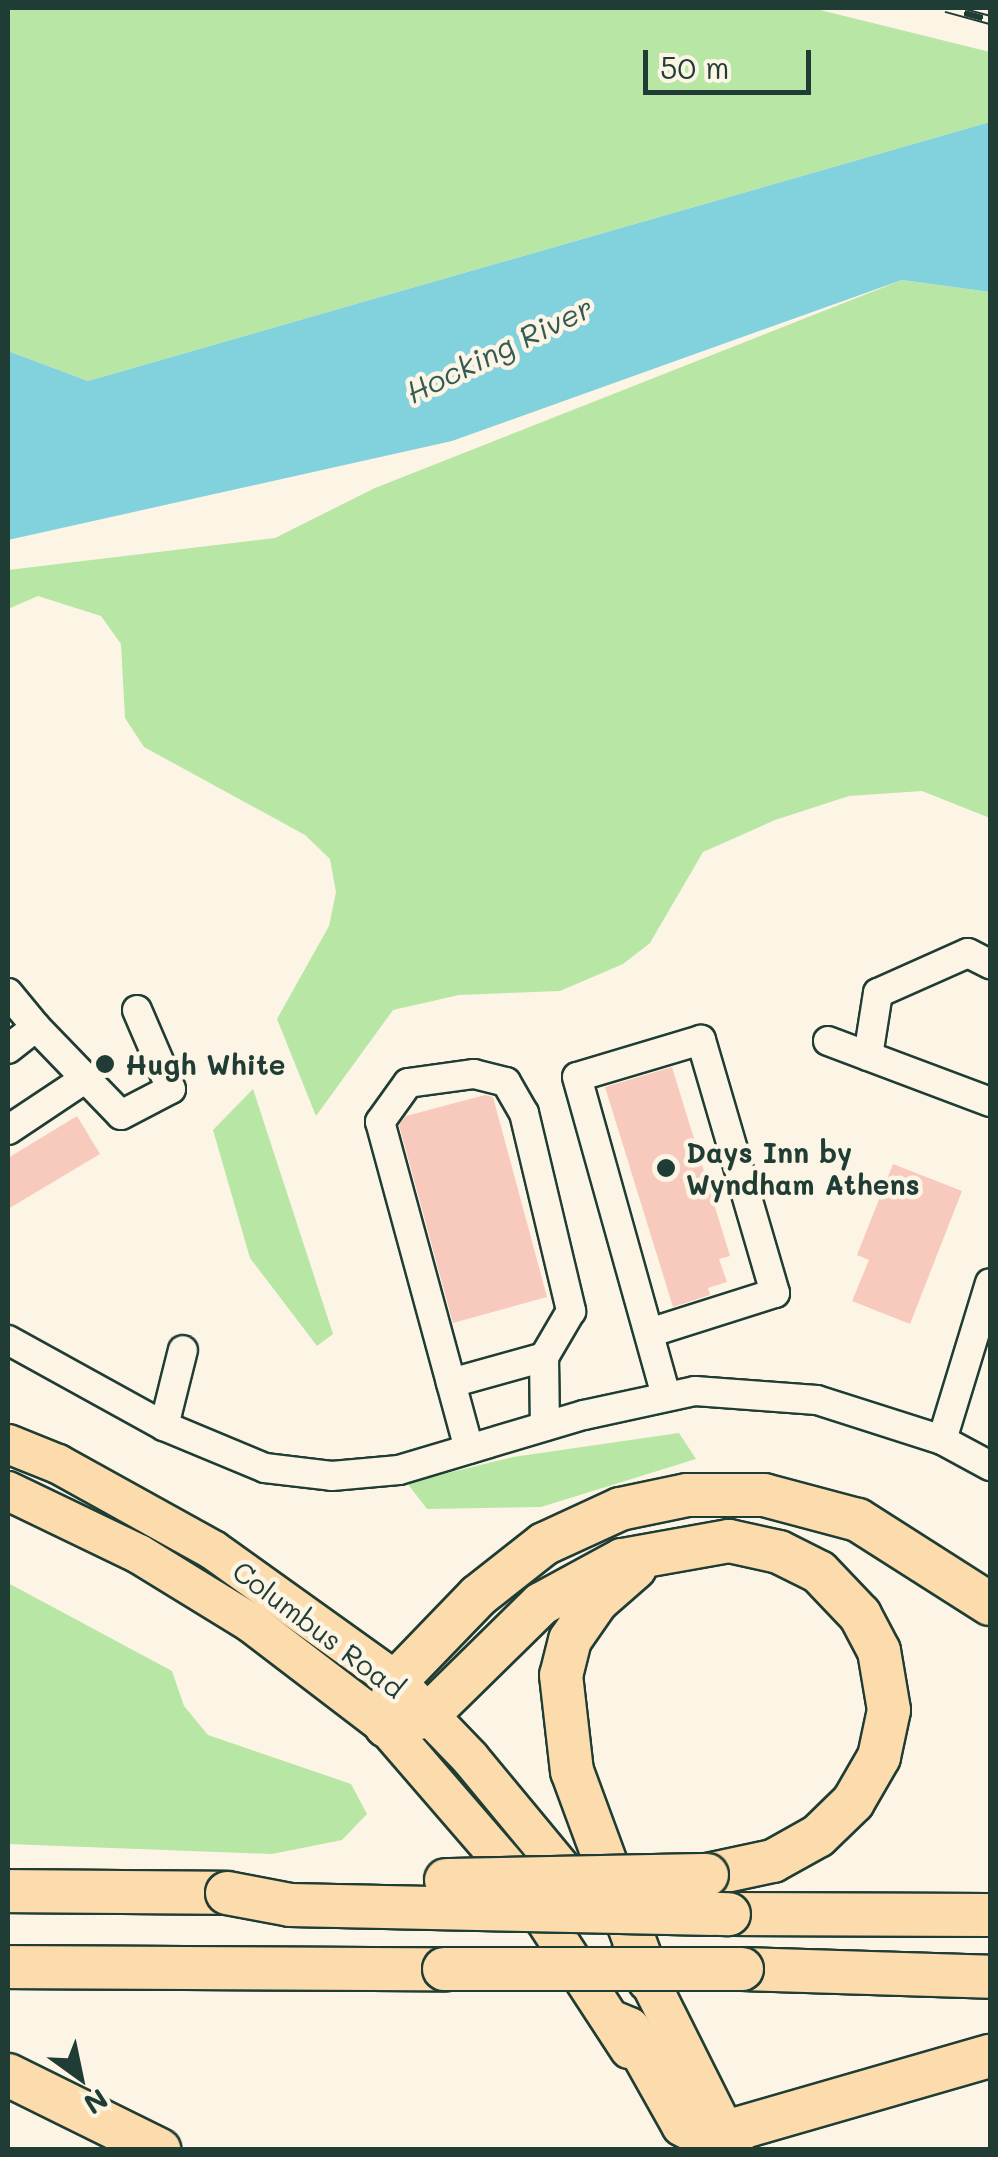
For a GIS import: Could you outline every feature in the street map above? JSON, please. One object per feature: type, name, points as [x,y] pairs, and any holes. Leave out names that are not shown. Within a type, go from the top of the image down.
[{"type":"highway","points":[[227,1894],[298,1883],[707,1875],[773,1862],[836,1821],[878,1756],[888,1687],[870,1632],[819,1572],[752,1545],[676,1546],[602,1567],[540,1604],[428,1716],[386,1726],[396,1682],[478,1596],[544,1544],[620,1509],[687,1495],[764,1495],[858,1520],[990,1604]]},
{"type":"highway","points":[[649,1980],[572,1771],[561,1675],[570,1640],[597,1602],[617,1580],[676,1546]]},
{"type":"highway","points":[[8,1891],[227,1894],[290,1905],[729,1914],[990,1914]]},
{"type":"highway","points":[[8,1967],[742,1969],[990,1977]]},
{"type":"highway","points":[[615,2022],[629,2029],[683,2124],[699,2133],[730,2141],[990,2056]]},
{"type":"highway","points":[[8,2075],[160,2150]]},
{"type":"main road","name":"Columbus Road","points":[[8,1444],[58,1464],[200,1542],[396,1682],[506,1801],[649,1980],[730,2141]]},
{"type":"main road","name":"Columbus Road","points":[[8,1491],[139,1554],[251,1622],[386,1726],[519,1880],[615,2022],[680,2150]]},
{"type":"street","points":[[868,1056],[878,993],[968,953],[990,964]]},
{"type":"street","points":[[8,993],[83,1080],[122,1115],[172,1090],[137,1010]]},
{"type":"street","points":[[8,1049],[36,1027]]},
{"type":"street","points":[[652,1332],[775,1293],[700,1040],[577,1077],[652,1332],[666,1394]]},
{"type":"street","points":[[828,1041],[990,1102]]},
{"type":"street","points":[[468,1450],[380,1122],[408,1082],[490,1078],[506,1082],[524,1113],[571,1310],[544,1358],[546,1426]]},
{"type":"street","points":[[8,1130],[83,1080]]},
{"type":"street","points":[[942,1440],[990,1284]]},
{"type":"street","points":[[8,1340],[164,1426],[264,1468],[332,1476],[400,1470],[666,1394],[759,1391],[817,1400],[942,1440],[990,1466]]},
{"type":"street","points":[[164,1426],[182,1350]]},
{"type":"street","points":[[451,1383],[544,1358]]},
{"type":"green space","points":[[812,8],[990,52],[990,122],[88,381],[8,351],[8,10]]},
{"type":"green space","points":[[902,280],[990,292],[990,818],[922,791],[849,796],[775,820],[703,852],[650,943],[623,964],[560,991],[459,995],[393,1010],[316,1116],[277,1019],[329,926],[336,892],[330,859],[305,835],[144,747],[125,718],[121,644],[101,616],[38,596],[8,609],[8,570],[275,538],[375,488]]},
{"type":"green space","points":[[253,1089],[333,1334],[317,1346],[250,1258],[213,1130]]},
{"type":"green space","points":[[679,1433],[696,1459],[541,1507],[427,1509],[407,1483],[513,1457]]},
{"type":"green space","points":[[8,1583],[172,1671],[184,1706],[208,1735],[351,1784],[367,1814],[342,1840],[272,1854],[8,1844]]},
{"type":"water","name":"Hocking River","points":[[990,122],[990,292],[902,280],[452,441],[8,540],[8,351],[88,381]]},
{"type":"building","name":"Days Inn by Wyndham Athens","points":[[672,1067],[730,1256],[719,1259],[727,1282],[708,1288],[710,1295],[673,1307],[605,1087]]},
{"type":"building","points":[[485,1095],[493,1097],[547,1297],[453,1323],[399,1125],[406,1116]]},
{"type":"building","points":[[77,1116],[100,1154],[8,1209],[8,1158]]},
{"type":"building","points":[[893,1164],[962,1191],[910,1324],[852,1301],[869,1260],[857,1255]]},
{"type":"railway","points":[[946,8],[990,20]]},
{"type":"place","name":"Hugh White","points":[[105,1064]]},
{"type":"place","name":"Days Inn by Wyndham Athens","points":[[666,1168]]}]
